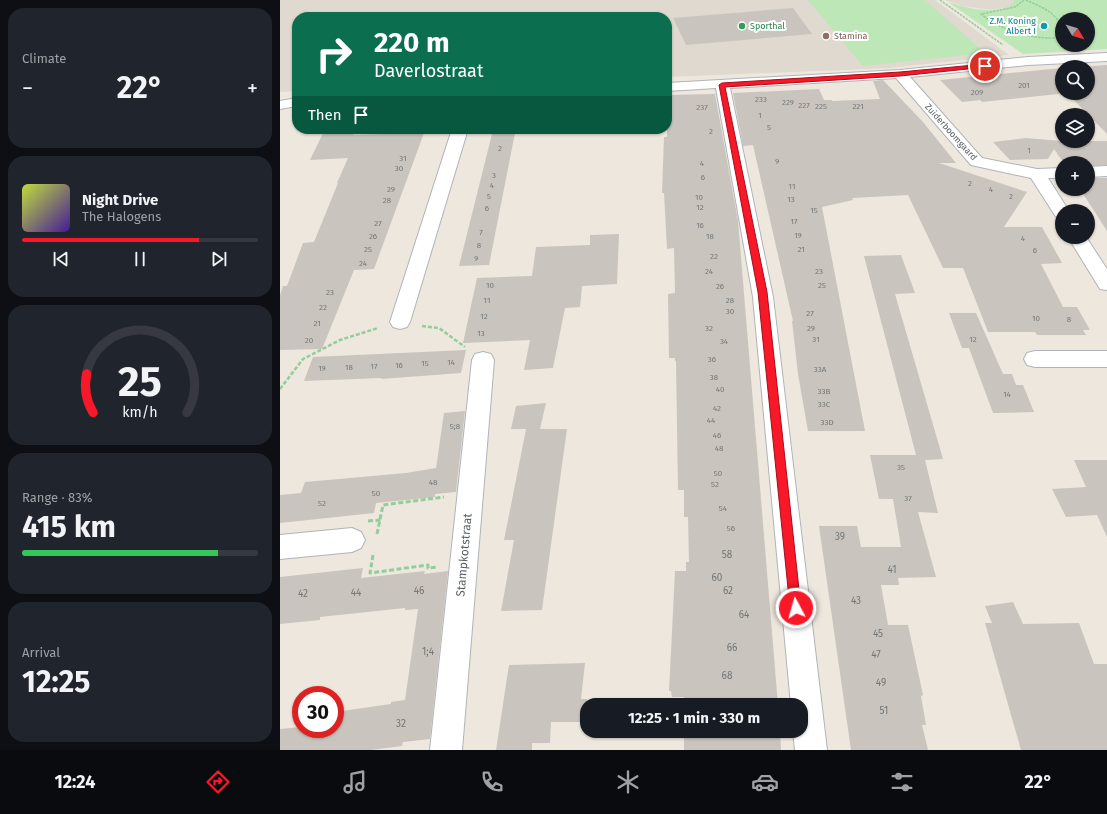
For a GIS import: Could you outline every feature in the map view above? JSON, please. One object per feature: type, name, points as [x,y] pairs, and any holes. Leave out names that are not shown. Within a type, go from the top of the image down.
[{"type":"street","points":[[672,87],[900,74],[1028,61],[1107,57]]},
{"type":"street","name":"Zuiderboomgaard","points":[[900,74],[977,162],[1037,174],[1055,173]]},
{"type":"street","points":[[722,85],[762,292],[810,750]]},
{"type":"street","points":[[280,105],[292,103]]},
{"type":"street","points":[[400,322],[458,134]]},
{"type":"street","points":[[1095,172],[1107,172]]},
{"type":"street","points":[[1037,174],[1056,204]]},
{"type":"street","points":[[1081,244],[1107,284]]},
{"type":"street","points":[[1035,359],[1107,359]]},
{"type":"street","name":"Stampkotstraat","points":[[446,750],[483,360]]},
{"type":"street","points":[[280,547],[368,542]]},
{"type":"path","points":[[940,0],[1015,54],[1028,61]]},
{"type":"path","points":[[1055,17],[1025,0],[1015,7],[981,14],[987,20],[1025,36],[1055,38]]},
{"type":"path","points":[[280,389],[303,359],[340,340],[400,322],[439,328],[483,360]]},
{"type":"path","points":[[464,564],[428,568],[428,566],[370,573],[368,542],[383,505],[470,493]]},
{"type":"shaded area","name":"Stamina","points":[[280,0],[935,0],[1009,55],[890,68],[672,77],[672,12],[292,12],[292,91],[280,92]]},
{"type":"shaded area","points":[[945,0],[1014,0],[1011,5],[1006,8],[993,10],[962,6]]},
{"type":"green space","points":[[808,0],[925,0],[985,53],[863,66]]},
{"type":"green space","points":[[1014,0],[1107,0],[1107,49],[1095,50],[1095,12],[1055,12],[1055,52],[1057,52],[1023,54],[948,2],[973,9],[1002,9],[1009,6]]},
{"type":"building","name":"Sporthal","points":[[793,8],[812,34],[686,45],[673,18]]},
{"type":"building","points":[[1107,65],[1107,134],[1095,122],[1095,108],[1082,108],[1074,100],[1095,100],[1095,66]]},
{"type":"building","points":[[1055,69],[1055,94],[982,102],[980,100],[962,102],[940,80]]},
{"type":"building","points":[[883,80],[923,122],[956,163],[939,163],[1027,192],[1004,227],[1042,227],[1062,263],[1041,264],[1063,307],[1077,307],[1090,330],[1083,330],[1086,335],[1037,335],[1035,332],[988,332],[963,268],[943,268],[908,195],[852,198],[853,200],[822,207],[865,431],[808,431],[798,374],[793,321],[753,145],[743,146],[733,93],[819,89],[824,100],[880,99],[873,81]]},
{"type":"building","points":[[715,94],[738,221],[777,698],[684,698],[672,697],[671,691],[669,691],[675,571],[686,571],[686,562],[689,562],[688,517],[684,517],[684,490],[678,490],[676,361],[675,358],[669,358],[668,294],[675,293],[674,248],[667,249],[664,193],[662,193],[664,137],[667,137],[667,134],[672,134],[672,95]]},
{"type":"building","points":[[323,134],[424,134],[374,269],[354,270],[322,349],[280,350],[280,295],[283,286],[287,286],[303,243],[314,242],[348,158],[310,160]]},
{"type":"building","points":[[492,134],[515,134],[489,265],[459,266]]},
{"type":"building","points":[[1026,138],[1055,140],[1055,148],[1095,148],[1095,141],[1107,141],[1107,165],[1095,166],[1095,156],[1059,156],[1054,149],[1048,159],[1010,160],[993,142]]},
{"type":"building","points":[[1095,178],[1107,178],[1107,231],[1095,212],[1095,204],[1090,204],[1084,196],[1095,196]]},
{"type":"building","points":[[619,234],[617,284],[582,286],[580,307],[565,308],[553,368],[524,370],[530,340],[463,343],[477,278],[532,276],[536,247],[590,245],[590,235]]},
{"type":"building","points":[[901,255],[915,293],[895,294],[943,459],[925,460],[938,513],[918,512],[936,577],[898,578],[899,585],[881,585],[888,625],[908,625],[923,695],[921,696],[926,725],[922,725],[928,750],[851,750],[819,526],[857,526],[861,547],[901,547],[893,499],[879,499],[870,455],[916,455],[864,256]]},
{"type":"building","points":[[949,313],[976,313],[1003,374],[1012,374],[1016,385],[1023,385],[1034,412],[993,413],[969,348],[962,348]]},
{"type":"building","points":[[466,350],[461,373],[381,379],[382,378],[304,381],[313,357]]},
{"type":"building","points":[[546,403],[540,429],[567,429],[542,610],[501,611],[514,540],[504,540],[526,429],[511,429],[516,406]]},
{"type":"building","points":[[465,411],[456,492],[435,494],[435,497],[376,503],[374,513],[280,523],[280,495],[301,493],[305,482],[406,473],[436,468],[444,413]]},
{"type":"building","points":[[1074,460],[1107,460],[1107,537],[1097,515],[1066,517],[1052,489],[1086,487]]},
{"type":"building","points":[[363,568],[361,578],[425,571],[424,574],[448,571],[430,739],[403,742],[402,746],[371,750],[280,750],[280,729],[292,728],[292,738],[344,738],[344,711],[391,704],[391,702],[405,700],[418,609],[405,610],[405,608],[320,617],[320,620],[280,624],[280,577]]},
{"type":"building","points":[[1013,602],[1023,624],[1079,623],[1094,664],[1107,664],[1107,750],[1021,750],[985,623],[992,623],[985,606]]},
{"type":"building","points":[[585,663],[580,698],[580,722],[551,722],[550,743],[532,743],[532,750],[496,750],[509,665]]},
{"type":"building","points":[[684,738],[780,738],[781,750],[684,750]]},
{"type":"place","name":"Sporthal","points":[[742,26]]},
{"type":"place","name":"Z.M. Koning Albert I","points":[[1044,26]]},
{"type":"place","name":"Stamina","points":[[826,36]]},
{"type":"route","points":[[796,608],[762,292],[722,85],[900,74],[985,66]]}]
